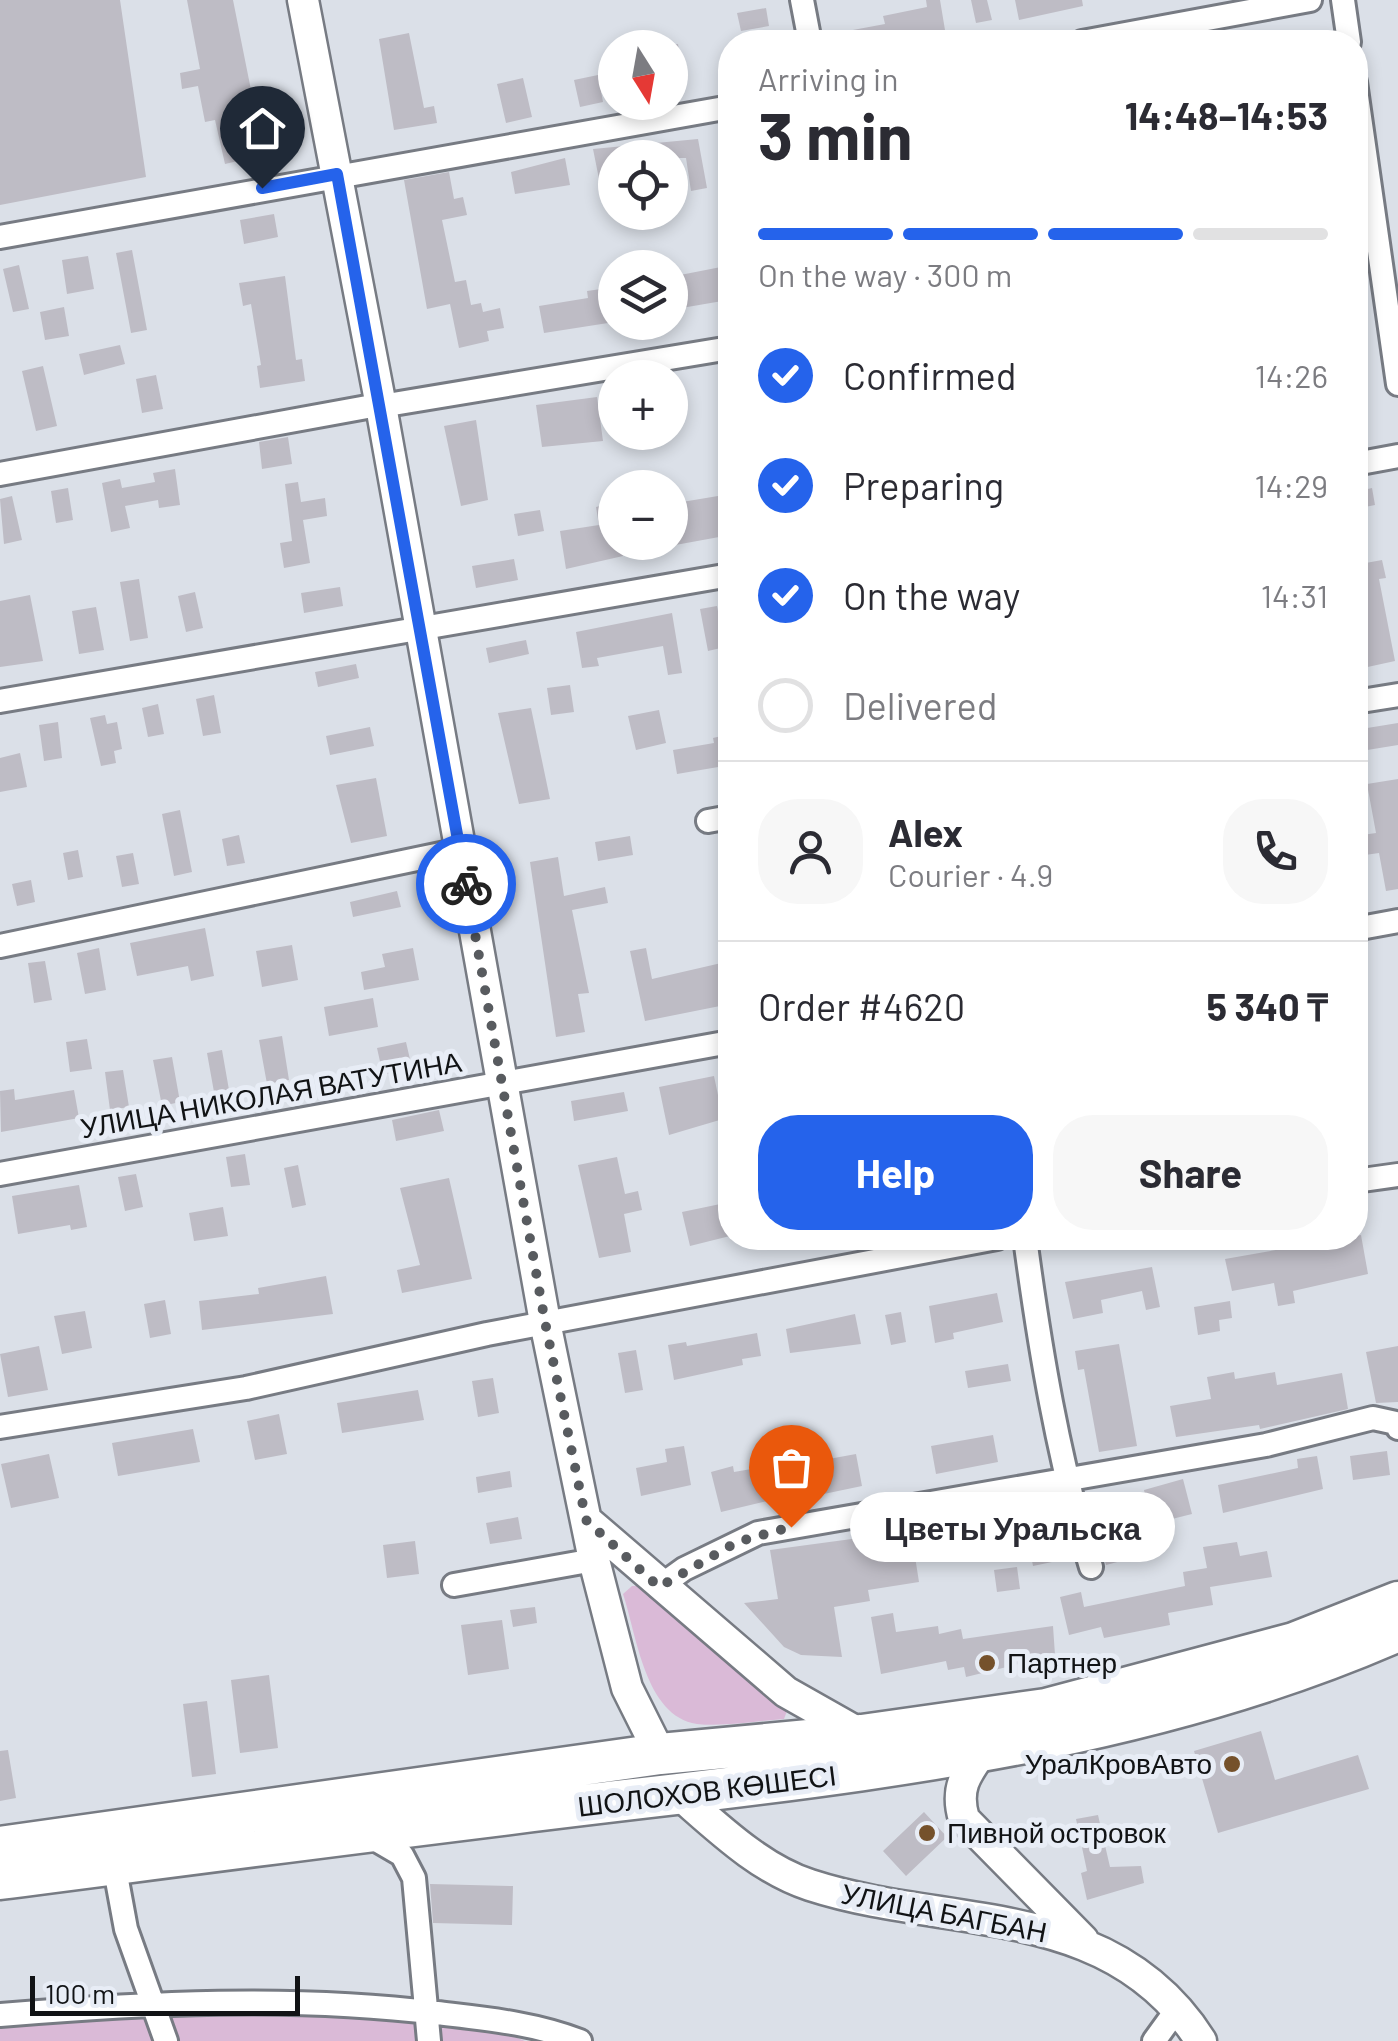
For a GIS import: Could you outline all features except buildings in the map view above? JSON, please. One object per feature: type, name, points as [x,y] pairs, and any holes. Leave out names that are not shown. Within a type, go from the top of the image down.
[{"type":"highway","name":"ШОЛОХОВ КӨШЕСІ","points":[[0,1847],[660,1754],[862,1735],[1046,1709],[1294,1643],[1398,1602]]},
{"type":"highway","name":"ШОЛОХОВ КӨШЕСІ","points":[[0,1879],[778,1784],[984,1750],[1234,1694],[1321,1664],[1398,1630]]},
{"type":"highway","points":[[660,1754],[679,1794]]},
{"type":"street","points":[[303,0],[545,1322],[594,1560],[627,1688],[660,1754]]},
{"type":"street","points":[[802,0],[808,30]]},
{"type":"street","points":[[1147,30],[1310,0]]},
{"type":"street","points":[[1344,0],[1348,30]]},
{"type":"street","points":[[0,237],[718,109]]},
{"type":"street","points":[[1368,249],[1398,384]]},
{"type":"street","points":[[0,474],[718,350]]},
{"type":"street","points":[[1368,462],[1398,456]]},
{"type":"street","points":[[0,701],[718,577]]},
{"type":"street","points":[[1368,700],[1398,695]]},
{"type":"street","points":[[0,946],[460,850]]},
{"type":"street","points":[[1368,927],[1398,921]]},
{"type":"street","name":"УЛИЦА НИКОЛАЯ ВАТУТИНА","points":[[0,1174],[718,1044]]},
{"type":"street","points":[[1368,1180],[1398,1175]]},
{"type":"street","points":[[0,1427],[246,1388],[545,1322],[932,1250]]},
{"type":"street","points":[[1026,1250],[1042,1370],[1065,1482],[1091,1566]]},
{"type":"street","points":[[659,1587],[684,1569],[758,1533],[1065,1482],[1266,1444],[1373,1418],[1396,1423],[1398,1428]]},
{"type":"street","points":[[586,1520],[659,1587],[786,1692],[862,1735]]},
{"type":"street","points":[[454,1586],[594,1560]]},
{"type":"street","points":[[984,1750],[963,1778],[958,1798],[964,1819],[1084,1941]]},
{"type":"street","name":"УЛИЦА БАГБАН","points":[[679,1794],[724,1834],[806,1884],[882,1904],[1006,1922],[1084,1941],[1142,1976],[1201,2041]]},
{"type":"street","points":[[365,1834],[402,1855],[414,1878],[429,2041]]},
{"type":"street","points":[[114,1864],[126,1929],[156,2002],[166,2041]]},
{"type":"street","points":[[0,2015],[156,2002],[286,2002],[538,2025],[580,2041]]},
{"type":"street","points":[[1154,2041],[1175,2012]]},
{"type":"shaded area","points":[[632,1586],[645,1586],[782,1699],[787,1711],[784,1719],[697,1724],[679,1718],[665,1706],[646,1672],[623,1594]]},
{"type":"shaded area","points":[[118,2008],[477,2022],[525,2041],[0,2041],[0,2013]]},
{"type":"way so far","points":[[466,884],[545,1322],[586,1520],[659,1587],[684,1569],[737,1542],[758,1533],[791,1527]]},
{"type":"place","name":"Цветы Уральска","points":[[791,1527]]},
{"type":"place","name":"Партнер","points":[[987,1663]]},
{"type":"place","name":"УралКровАвто","points":[[1232,1764]]},
{"type":"place","name":"Пивной островок","points":[[927,1833]]},
{"type":"route","points":[[262,188],[337,174],[466,884]]}]
